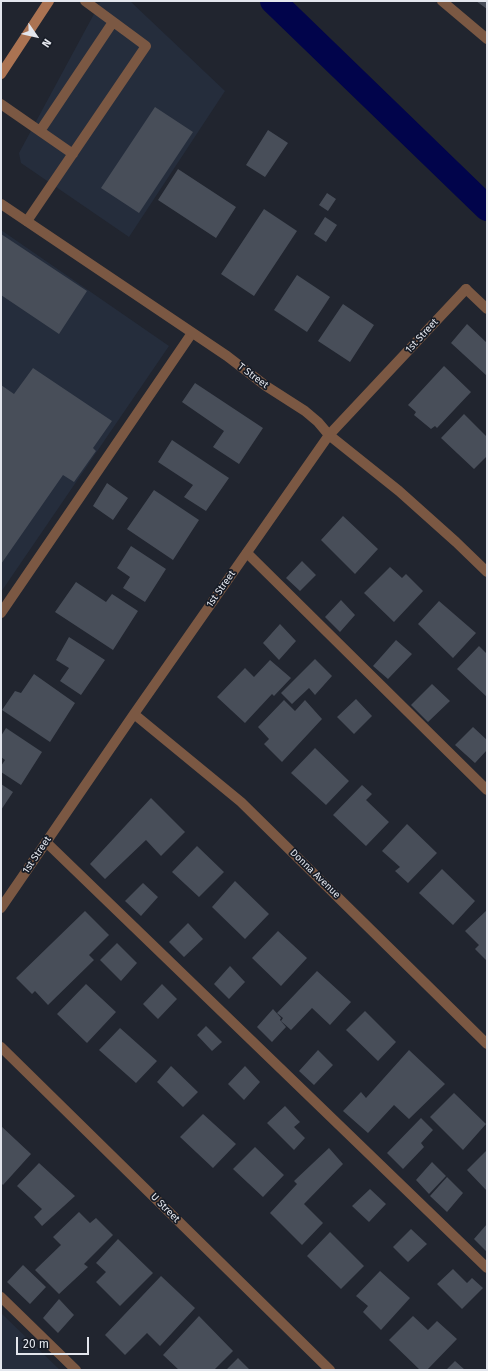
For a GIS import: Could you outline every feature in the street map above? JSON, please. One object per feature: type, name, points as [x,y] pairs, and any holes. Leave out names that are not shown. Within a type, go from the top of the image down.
[{"type":"main road","points":[[1,74],[49,1]]},
{"type":"street","points":[[27,221],[146,46],[85,1]]},
{"type":"street","points":[[442,1],[487,39]]},
{"type":"street","points":[[40,131],[113,22]]},
{"type":"street","points":[[1,104],[73,154]]},
{"type":"street","name":"T Street","points":[[1,204],[227,356],[266,386],[305,411],[318,422],[329,435],[399,491],[487,572]]},
{"type":"street","name":"1st Street","points":[[1,908],[134,714],[329,435],[466,289],[487,309]]},
{"type":"street","points":[[1,613],[192,333]]},
{"type":"street","points":[[247,553],[487,790]]},
{"type":"street","name":"Donna Avenue","points":[[134,714],[241,802],[487,1044]]},
{"type":"street","points":[[46,842],[487,1268]]},
{"type":"street","name":"U Street","points":[[1,1047],[330,1370]]},
{"type":"street","points":[[1,1297],[76,1370]]},
{"type":"shaded area","points":[[101,1],[130,1],[225,91],[129,237],[21,163],[19,153]]},
{"type":"shaded area","points":[[1,230],[169,346],[1,592]]},
{"type":"shaded area","points":[[1,1313],[60,1370],[1,1370]]},
{"type":"building","points":[[476,1],[487,1],[487,9]]},
{"type":"building","points":[[155,107],[193,132],[139,213],[101,188]]},
{"type":"building","points":[[268,130],[288,143],[265,177],[246,165]]},
{"type":"building","points":[[178,169],[236,207],[216,238],[158,200]]},
{"type":"building","points":[[327,193],[336,199],[328,211],[319,205]]},
{"type":"building","points":[[264,209],[297,231],[254,296],[221,274]]},
{"type":"building","points":[[325,217],[337,225],[326,242],[314,234]]},
{"type":"building","points":[[1,234],[87,291],[59,334],[1,295]]},
{"type":"building","points":[[297,275],[330,297],[307,332],[274,310]]},
{"type":"building","points":[[343,304],[374,325],[350,362],[318,341]]},
{"type":"building","points":[[467,324],[487,343],[487,376],[451,343]]},
{"type":"building","points":[[444,366],[471,392],[437,428],[435,426],[431,429],[414,415],[416,412],[408,405]]},
{"type":"building","points":[[33,368],[112,421],[93,448],[96,451],[74,482],[63,475],[1,564],[1,385],[14,394]]},
{"type":"building","points":[[195,383],[263,428],[239,464],[213,447],[224,431],[182,402]]},
{"type":"building","points":[[464,414],[487,437],[487,456],[474,469],[441,438]]},
{"type":"building","points":[[172,440],[229,478],[206,511],[184,497],[193,485],[158,462]]},
{"type":"building","points":[[107,483],[128,498],[113,520],[93,506]]},
{"type":"building","points":[[154,490],[199,520],[173,560],[127,529]]},
{"type":"building","points":[[343,516],[378,549],[355,574],[321,540]]},
{"type":"building","points":[[131,546],[166,569],[145,602],[123,588],[130,577],[117,568]]},
{"type":"building","points":[[302,561],[316,575],[300,591],[286,578]]},
{"type":"building","points":[[390,567],[402,578],[406,574],[423,591],[394,622],[364,593]]},
{"type":"building","points":[[76,582],[106,602],[112,594],[138,611],[113,650],[55,612]]},
{"type":"building","points":[[341,600],[355,615],[340,632],[325,617]]},
{"type":"building","points":[[439,601],[476,633],[453,658],[418,624]]},
{"type":"building","points":[[280,624],[296,641],[279,660],[263,643]]},
{"type":"building","points":[[69,637],[105,660],[81,695],[60,681],[69,668],[56,660]]},
{"type":"building","points":[[396,640],[412,654],[388,679],[373,666]]},
{"type":"building","points":[[479,646],[487,654],[487,697],[457,669]]},
{"type":"building","points":[[315,659],[332,676],[315,695],[309,688],[292,704],[281,693]]},
{"type":"building","points":[[270,660],[291,678],[274,696],[272,694],[245,723],[217,697],[245,668],[254,677]]},
{"type":"building","points":[[34,674],[75,703],[50,742],[2,710],[15,691],[21,693]]},
{"type":"building","points":[[432,684],[450,701],[428,722],[411,705]]},
{"type":"building","points":[[356,699],[372,716],[354,734],[337,717]]},
{"type":"building","points":[[284,700],[295,711],[305,700],[322,719],[282,762],[264,744],[269,739],[258,727]]},
{"type":"building","points":[[473,727],[487,740],[487,750],[475,763],[455,745]]},
{"type":"building","points":[[6,728],[42,752],[21,785],[1,772],[1,766],[5,760],[1,757],[1,736]]},
{"type":"building","points":[[315,748],[349,781],[326,805],[291,773]]},
{"type":"building","points":[[1,784],[13,792],[1,810]]},
{"type":"building","points":[[362,785],[372,794],[366,800],[389,822],[366,846],[333,815]]},
{"type":"building","points":[[151,798],[185,832],[161,856],[146,840],[105,879],[90,864]]},
{"type":"building","points":[[407,824],[437,853],[408,883],[395,871],[400,867],[382,851]]},
{"type":"building","points":[[197,846],[224,872],[199,897],[172,872]]},
{"type":"building","points":[[442,869],[475,901],[453,925],[419,893]]},
{"type":"building","points":[[235,881],[269,914],[245,939],[212,907]]},
{"type":"building","points":[[143,883],[158,897],[141,916],[125,901]]},
{"type":"building","points":[[487,910],[487,961],[475,949],[479,945],[465,931]]},
{"type":"building","points":[[85,911],[109,935],[89,955],[94,960],[48,1005],[35,991],[32,994],[16,978]]},
{"type":"building","points":[[188,923],[203,939],[184,957],[169,942]]},
{"type":"building","points":[[278,931],[307,958],[281,986],[252,958]]},
{"type":"building","points":[[117,943],[137,963],[121,981],[100,960]]},
{"type":"building","points":[[230,966],[245,982],[229,999],[214,984]]},
{"type":"building","points":[[317,971],[351,1002],[330,1025],[312,1008],[291,1030],[281,1021],[283,1018],[277,1013]]},
{"type":"building","points":[[86,984],[116,1012],[87,1043],[57,1014]]},
{"type":"building","points":[[162,984],[177,999],[158,1019],[143,1004]]},
{"type":"building","points":[[273,1009],[281,1018],[280,1020],[286,1027],[272,1042],[257,1027]]},
{"type":"building","points":[[365,1011],[396,1042],[378,1061],[346,1030]]},
{"type":"building","points":[[206,1026],[222,1042],[212,1051],[197,1035]]},
{"type":"building","points":[[120,1028],[157,1061],[136,1083],[99,1050]]},
{"type":"building","points":[[318,1050],[333,1065],[314,1085],[299,1071]]},
{"type":"building","points":[[409,1050],[445,1084],[409,1119],[394,1105],[368,1133],[343,1111],[361,1092],[366,1098]]},
{"type":"building","points":[[171,1066],[198,1092],[183,1107],[157,1082]]},
{"type":"building","points":[[245,1066],[260,1082],[244,1100],[228,1084]]},
{"type":"building","points":[[454,1093],[486,1124],[463,1150],[430,1117]]},
{"type":"building","points":[[285,1106],[300,1122],[294,1127],[305,1138],[294,1150],[267,1123]]},
{"type":"building","points":[[203,1114],[236,1144],[213,1168],[180,1137]]},
{"type":"building","points":[[421,1118],[433,1130],[421,1143],[424,1147],[403,1169],[387,1153]]},
{"type":"building","points":[[1,1126],[31,1154],[3,1185],[1,1183]]},
{"type":"building","points":[[255,1147],[284,1175],[263,1197],[233,1169]]},
{"type":"building","points":[[329,1148],[343,1164],[304,1204],[323,1223],[302,1245],[270,1213],[297,1184],[294,1181]]},
{"type":"building","points":[[487,1150],[487,1191],[467,1170]]},
{"type":"building","points":[[432,1162],[446,1176],[429,1194],[416,1180]]},
{"type":"building","points":[[39,1163],[75,1196],[42,1226],[34,1217],[42,1209],[17,1186]]},
{"type":"building","points":[[447,1177],[463,1193],[447,1212],[430,1196]]},
{"type":"building","points":[[370,1189],[386,1204],[369,1222],[352,1206]]},
{"type":"building","points":[[79,1212],[90,1223],[96,1218],[113,1235],[84,1264],[88,1267],[59,1294],[35,1270],[61,1245],[53,1237]]},
{"type":"building","points":[[487,1224],[487,1252],[474,1239]]},
{"type":"building","points":[[411,1229],[427,1244],[408,1262],[393,1247]]},
{"type":"building","points":[[330,1232],[364,1266],[341,1289],[307,1256]]},
{"type":"building","points":[[118,1239],[153,1273],[120,1306],[96,1282],[106,1272],[96,1263]]},
{"type":"building","points":[[23,1265],[46,1287],[30,1304],[7,1282]]},
{"type":"building","points":[[453,1269],[467,1283],[472,1278],[483,1288],[462,1309],[437,1284]]},
{"type":"building","points":[[380,1271],[410,1298],[381,1330],[363,1312],[368,1306],[356,1296]]},
{"type":"building","points":[[161,1276],[195,1308],[160,1346],[147,1333],[125,1355],[105,1335]]},
{"type":"building","points":[[59,1299],[74,1315],[58,1333],[43,1318]]},
{"type":"building","points":[[199,1316],[233,1351],[214,1370],[179,1370],[163,1355]]},
{"type":"building","points":[[413,1316],[428,1330],[437,1321],[457,1339],[427,1370],[420,1370],[389,1340]]},
{"type":"building","points":[[238,1358],[250,1370],[226,1370]]},
{"type":"building","points":[[455,1361],[465,1370],[446,1370]]},
{"type":"waterway","points":[[273,1],[487,208]]}]
